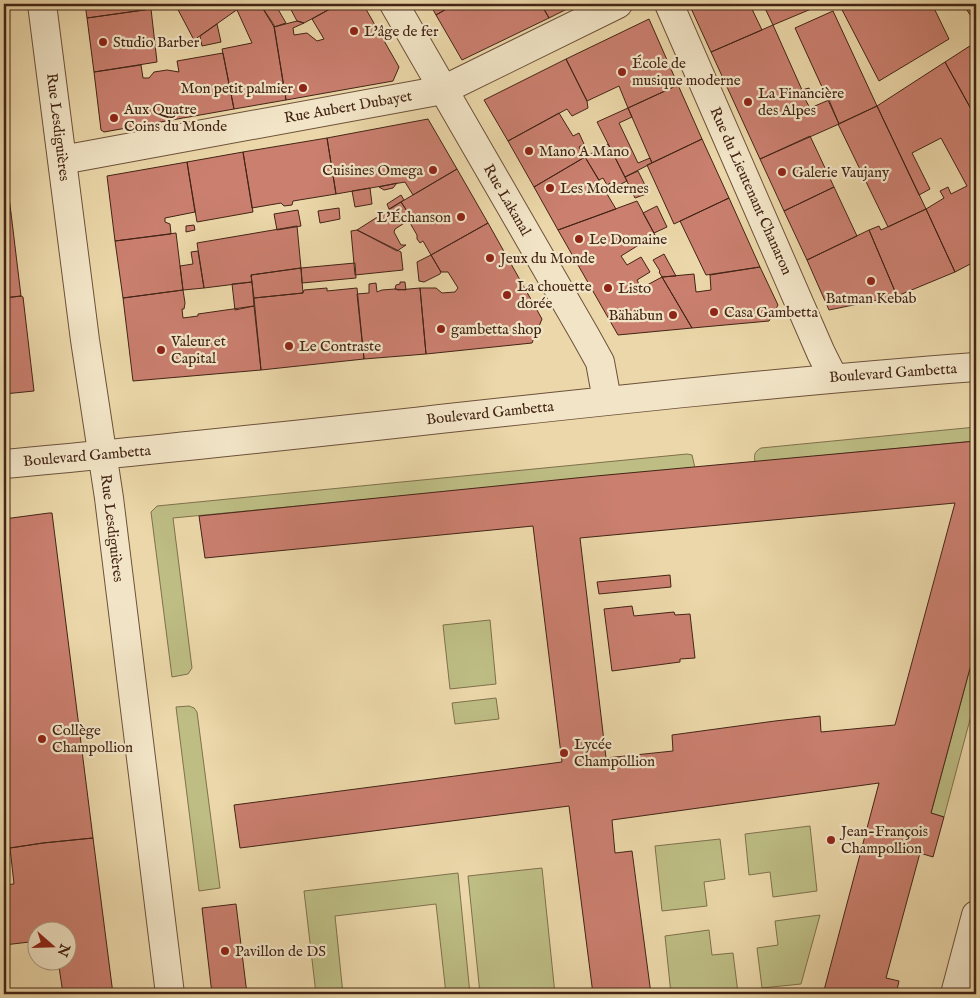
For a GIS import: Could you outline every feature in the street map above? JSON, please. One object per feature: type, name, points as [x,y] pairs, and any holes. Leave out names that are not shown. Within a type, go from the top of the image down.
[{"type":"street","name":"Rue Lesdiguières","points":[[42,4],[90,375],[103,455],[170,994]]},
{"type":"street","name":"Rue Lakanal","points":[[394,4],[585,334],[600,362],[607,400]]},
{"type":"street","name":"Rue Aubert Dubayet","points":[[62,160],[443,90],[618,4]]},
{"type":"street","name":"Rue du Lieutenant Chanaron","points":[[669,4],[833,378]]},
{"type":"street","name":"Boulevard Gambetta","points":[[4,464],[607,400],[833,378],[976,367]]},
{"type":"street","points":[[955,994],[976,915]]},
{"type":"green space","points":[[976,427],[976,441],[755,462],[755,454],[761,448]]},
{"type":"green space","points":[[692,455],[695,468],[173,518],[192,668],[188,674],[172,677],[151,512],[157,506]]},
{"type":"green space","points":[[490,620],[496,684],[450,689],[443,625]]},
{"type":"green space","points":[[976,646],[976,697],[944,817],[931,813]]},
{"type":"green space","points":[[496,698],[499,719],[455,724],[452,703]]},
{"type":"green space","points":[[189,706],[197,712],[220,888],[199,891],[176,707]]},
{"type":"green space","points":[[810,826],[817,891],[773,897],[770,872],[749,875],[745,834]]},
{"type":"green space","points":[[720,839],[725,879],[704,882],[707,906],[662,911],[655,846]]},
{"type":"green space","points":[[542,868],[555,994],[480,994],[468,876]]},
{"type":"green space","points":[[458,873],[470,994],[446,994],[436,904],[335,916],[343,994],[316,994],[304,891]]},
{"type":"green space","points":[[820,915],[801,984],[762,988],[757,948],[778,945],[775,921]]},
{"type":"green space","points":[[709,930],[712,955],[733,953],[738,993],[671,994],[665,936]]},
{"type":"building","points":[[85,4],[150,4],[151,9],[87,18]]},
{"type":"building","points":[[175,4],[245,4],[194,40]]},
{"type":"building","points":[[245,4],[260,4],[274,25],[286,100],[234,109],[222,49],[252,43],[237,10]]},
{"type":"building","points":[[260,4],[275,4],[286,23],[274,27]]},
{"type":"building","points":[[288,4],[339,4],[304,23],[297,21]]},
{"type":"building","points":[[339,4],[363,4],[399,67],[393,81],[286,100],[274,27],[297,21],[304,23],[293,28],[294,35],[307,33],[317,41],[324,39],[312,19]]},
{"type":"building","points":[[430,4],[455,4],[436,15]]},
{"type":"building","points":[[455,4],[541,4],[549,18],[462,60],[436,15]]},
{"type":"building","points":[[541,4],[577,4],[549,18]]},
{"type":"building","points":[[689,4],[754,4],[750,5],[762,30],[711,52]]},
{"type":"building","points":[[763,4],[823,4],[773,25]]},
{"type":"building","points":[[839,4],[932,4],[949,39],[879,81]]},
{"type":"building","points":[[963,4],[976,4],[976,24]]},
{"type":"building","points":[[151,9],[157,62],[94,72],[87,18]]},
{"type":"building","points":[[833,11],[877,106],[839,124],[795,28]]},
{"type":"building","name":"École de musique moderne","points":[[649,19],[678,85],[628,108],[619,86],[587,101],[566,59]]},
{"type":"building","points":[[217,24],[221,42],[202,46],[200,36]]},
{"type":"building","points":[[773,25],[802,90],[809,88],[812,96],[805,99],[810,108],[829,100],[839,124],[760,159],[711,52]]},
{"type":"building","points":[[976,42],[976,118],[945,62]]},
{"type":"building","points":[[223,53],[234,109],[104,132],[101,130],[94,72],[141,65],[143,78],[149,78],[154,72],[167,70],[179,72],[177,61]]},
{"type":"building","points":[[566,59],[587,101],[588,108],[572,116],[567,109],[508,141],[484,100]]},
{"type":"building","points":[[945,62],[976,118],[976,261],[955,272],[926,209],[944,198],[940,191],[948,187],[951,194],[967,186],[941,138],[912,153],[930,189],[919,195],[877,106]]},
{"type":"building","points":[[678,85],[702,139],[652,163],[628,108]]},
{"type":"building","points":[[877,106],[926,209],[888,227],[838,124]]},
{"type":"building","points":[[628,108],[632,117],[619,123],[638,163],[650,158],[652,163],[625,177],[597,122]]},
{"type":"building","points":[[559,113],[573,136],[579,133],[584,144],[579,147],[585,157],[534,187],[508,141]]},
{"type":"building","points":[[428,119],[457,169],[413,195],[405,182],[336,194],[327,138]]},
{"type":"building","points":[[810,136],[834,187],[784,211],[760,159]]},
{"type":"building","points":[[327,138],[336,194],[293,201],[292,205],[284,206],[281,203],[252,208],[243,152]]},
{"type":"building","points":[[702,139],[729,198],[674,224],[647,165]]},
{"type":"building","points":[[608,144],[627,181],[617,186],[614,181],[607,185],[603,178],[599,180],[585,157]]},
{"type":"building","points":[[243,152],[253,212],[197,222],[187,162]]},
{"type":"building","points":[[585,157],[616,209],[558,230],[534,187]]},
{"type":"building","points":[[4,159],[11,213],[4,214]]},
{"type":"building","points":[[187,162],[195,212],[165,218],[165,222],[170,224],[171,234],[115,241],[107,176]]},
{"type":"building","points":[[457,169],[488,223],[431,255],[423,241],[420,243],[417,239],[417,235],[410,223],[411,217],[401,202]]},
{"type":"building","points":[[638,171],[649,193],[635,198],[625,177]]},
{"type":"building","points":[[397,183],[393,188],[384,190],[379,187]]},
{"type":"building","points":[[834,187],[857,236],[807,260],[784,211]]},
{"type":"building","points":[[370,188],[372,204],[355,207],[352,191]]},
{"type":"building","points":[[401,195],[404,200],[389,209],[387,204]]},
{"type":"building","points":[[729,198],[760,267],[706,275],[680,221]]},
{"type":"building","points":[[637,201],[655,235],[621,256],[627,265],[641,257],[650,272],[637,280],[639,284],[634,288],[636,291],[662,277],[692,328],[618,335],[558,230]]},
{"type":"building","points":[[401,202],[411,217],[410,223],[406,222],[395,229],[394,232],[401,245],[406,245],[397,251],[357,230]]},
{"type":"building","points":[[657,206],[667,227],[654,233],[643,213]]},
{"type":"building","points":[[339,208],[340,219],[320,223],[318,211]]},
{"type":"building","points":[[926,209],[955,272],[897,296],[869,230],[879,226],[881,230]]},
{"type":"building","points":[[298,210],[301,226],[277,230],[274,214]]},
{"type":"building","points":[[11,213],[21,296],[4,298],[4,214]]},
{"type":"building","points":[[488,223],[542,319],[532,343],[426,354],[420,288],[436,288],[442,293],[455,292],[458,288],[448,272],[441,272],[431,255]]},
{"type":"building","points":[[194,225],[195,230],[186,232],[186,226]]},
{"type":"building","points":[[297,226],[301,268],[251,275],[252,282],[204,288],[197,243]]},
{"type":"building","points":[[357,230],[401,252],[403,270],[355,275],[351,231]]},
{"type":"building","points":[[869,230],[897,296],[829,310],[807,260]]},
{"type":"building","points":[[176,233],[183,290],[123,298],[115,241]]},
{"type":"building","points":[[198,251],[204,288],[183,290],[180,266],[193,264],[191,252]]},
{"type":"building","points":[[664,254],[676,276],[662,277],[659,272],[653,260]]},
{"type":"building","points":[[431,255],[441,272],[424,282],[419,281],[417,262]]},
{"type":"building","points":[[355,263],[356,278],[302,283],[301,268]]},
{"type":"building","points":[[760,267],[778,305],[769,321],[692,328],[662,277],[694,274],[696,292],[711,290],[710,275]]},
{"type":"building","points":[[301,268],[303,293],[254,298],[251,275]]},
{"type":"building","points":[[252,282],[254,306],[235,310],[232,284]]},
{"type":"building","points":[[400,282],[405,282],[406,290],[395,289],[396,285],[400,284]]},
{"type":"building","points":[[376,283],[377,292],[382,290],[420,288],[426,354],[364,359],[357,294],[369,293],[369,284]]},
{"type":"building","points":[[327,288],[327,291],[357,288],[364,359],[261,370],[254,298],[303,293],[304,290]]},
{"type":"building","points":[[183,290],[185,303],[184,309],[182,309],[183,318],[254,306],[261,370],[133,381],[123,298]]},
{"type":"building","points":[[23,297],[34,391],[4,394],[4,298]]},
{"type":"building","points":[[976,441],[976,646],[931,813],[944,817],[933,857],[920,853],[886,978],[899,981],[896,994],[823,994],[879,783],[612,820],[615,853],[632,851],[651,994],[593,994],[569,806],[240,848],[234,805],[562,762],[533,526],[205,558],[199,516],[596,476]],"holes":[[[955,503],[895,725],[821,732],[820,716],[775,721],[672,735],[673,751],[606,758],[580,538]]]},
{"type":"building","name":"Collège Champollion","points":[[52,513],[93,838],[10,848],[4,802],[4,519]]},
{"type":"building","points":[[670,575],[671,587],[599,594],[597,582]]},
{"type":"building","points":[[632,606],[634,616],[674,612],[675,615],[690,614],[695,658],[680,659],[680,662],[612,671],[604,609]]},
{"type":"building","points":[[93,838],[113,994],[63,994],[59,970],[78,970],[78,920],[28,920],[28,942],[4,945],[4,885],[14,884],[10,848]]},
{"type":"building","name":"Pavillon de DS","points":[[236,904],[247,994],[212,994],[202,908]]},
{"type":"place","name":"L'âge de fer","points":[[354,31]]},
{"type":"place","name":"Studio Barber","points":[[103,42]]},
{"type":"place","name":"École de musique moderne","points":[[622,72]]},
{"type":"place","name":"Mon petit palmier","points":[[303,88]]},
{"type":"place","name":"La Financière des Alpes","points":[[748,102]]},
{"type":"place","name":"Aux Quatre Coins du Monde","points":[[114,118]]},
{"type":"place","name":"Mano A Mano","points":[[529,151]]},
{"type":"place","name":"Cuisines Omega","points":[[433,170]]},
{"type":"place","name":"Galerie Vaujany","points":[[782,172]]},
{"type":"place","name":"Les Modernes","points":[[550,188]]},
{"type":"place","name":"L'Échanson","points":[[461,217]]},
{"type":"place","name":"Le Domaine","points":[[579,239]]},
{"type":"place","name":"Jeux du Monde","points":[[490,258]]},
{"type":"place","name":"Batman Kebab","points":[[871,281]]},
{"type":"place","name":"Listo","points":[[608,288]]},
{"type":"place","name":"La chouette dorée","points":[[507,295]]},
{"type":"place","name":"Casa Gambetta","points":[[714,312]]},
{"type":"place","name":"Bähäbun","points":[[673,315]]},
{"type":"place","name":"gambetta shop","points":[[441,329]]},
{"type":"place","name":"Le Contraste","points":[[289,346]]},
{"type":"place","name":"Valeur et Capital","points":[[161,350]]},
{"type":"place","name":"Collège Champollion","points":[[42,739]]},
{"type":"place","name":"Lycée Champollion","points":[[564,753]]},
{"type":"place","name":"Jean-François Champollion","points":[[831,840]]},
{"type":"place","name":"Pavillon de DS","points":[[225,951]]}]
